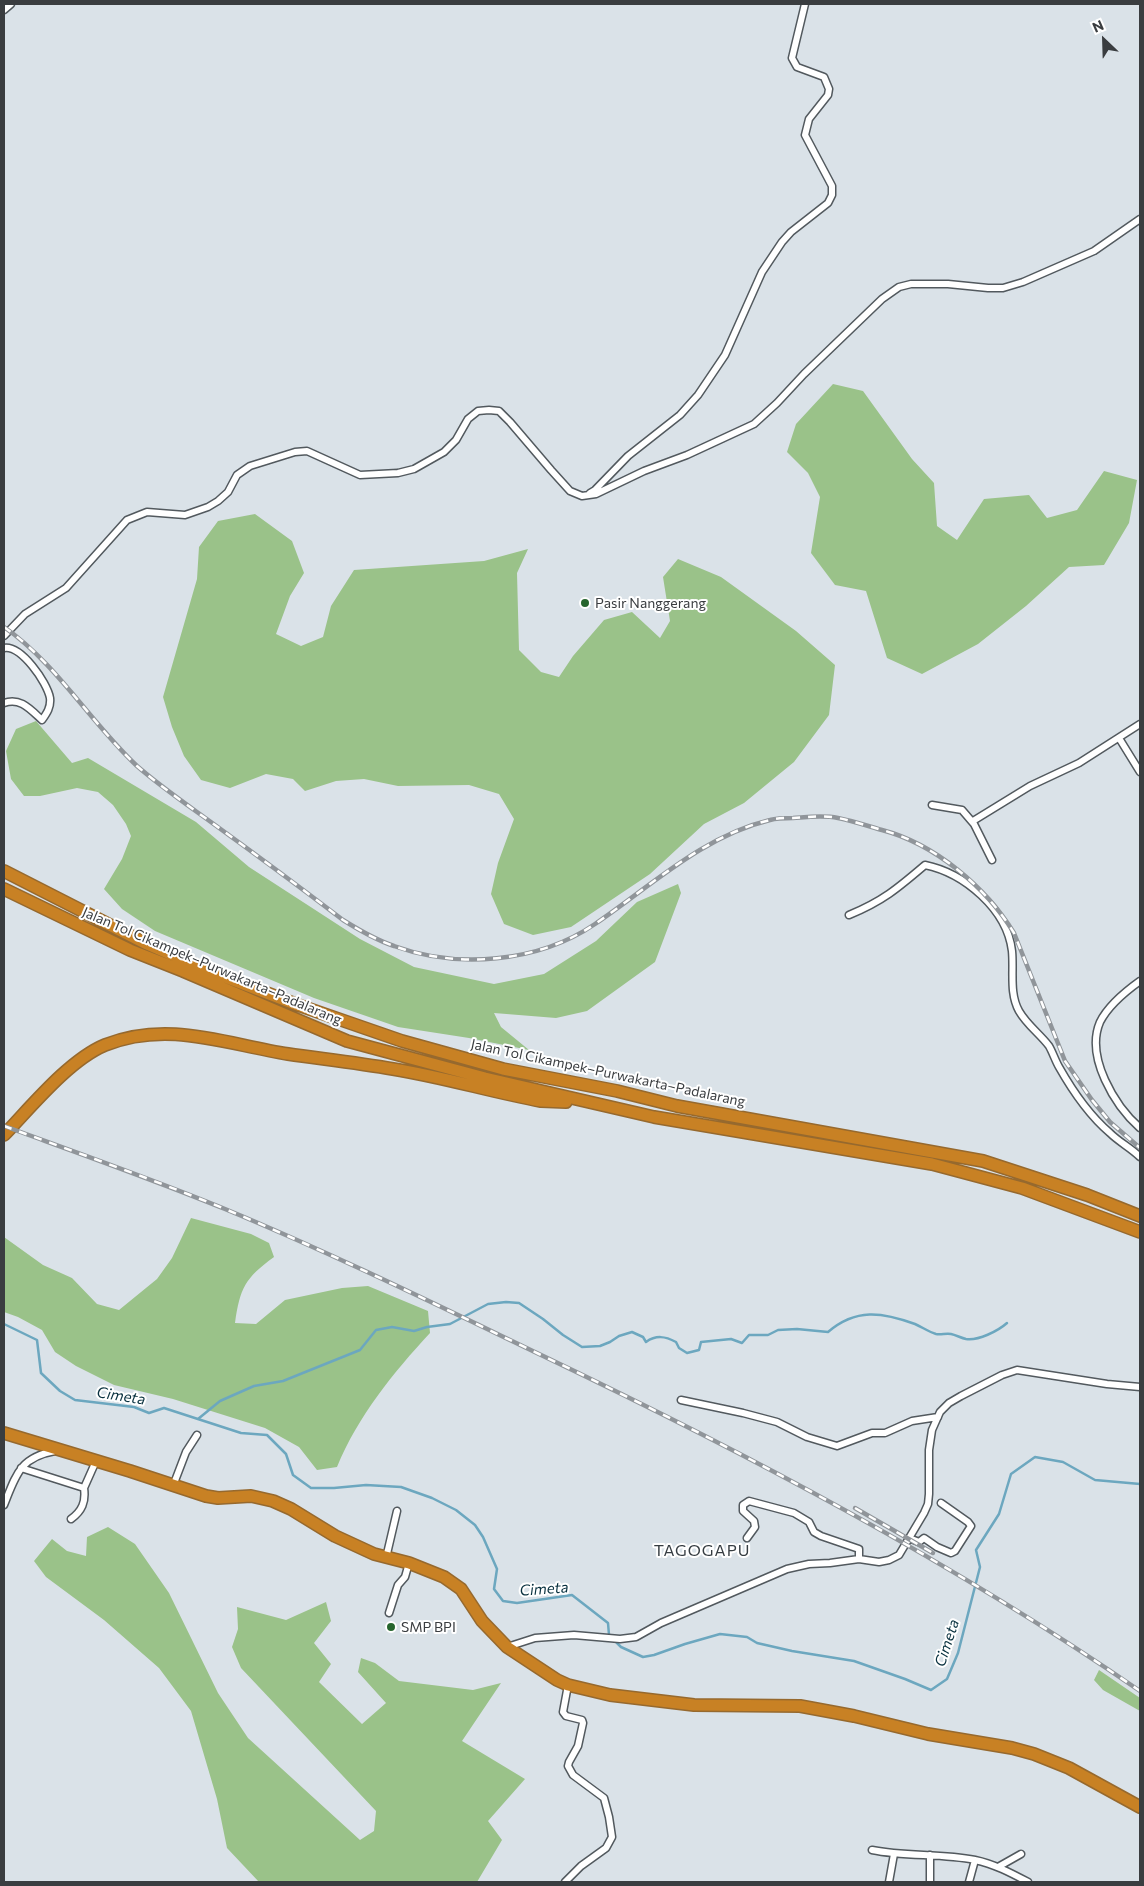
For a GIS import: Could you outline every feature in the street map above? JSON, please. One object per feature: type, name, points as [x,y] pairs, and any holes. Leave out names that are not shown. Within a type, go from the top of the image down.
[{"type":"highway","name":"Jalan Tol Cikampek–Purwakarta–Padalarang","points":[[4,871],[147,944],[257,990],[402,1041],[503,1069],[617,1091],[677,1106],[982,1161],[1087,1195],[1140,1216]]},
{"type":"highway","name":"Jalan Tol Cikampek–Purwakarta–Padalarang","points":[[4,889],[130,950],[347,1041],[485,1078],[654,1117],[932,1164],[1022,1188],[1140,1232]]},
{"type":"highway","points":[[4,1135],[76,1063],[91,1052],[106,1045],[144,1034],[188,1034],[285,1053],[393,1069],[541,1101],[590,1102]]},
{"type":"highway","points":[[4,1433],[206,1496],[218,1498],[251,1496],[273,1501],[291,1509],[335,1536],[374,1554],[435,1572],[453,1582],[466,1596],[482,1621],[507,1646],[568,1686],[610,1695],[694,1705],[800,1706],[854,1716],[928,1734],[1012,1748],[1034,1754],[1069,1768],[1140,1807]]},
{"type":"street","points":[[4,10],[11,4]]},
{"type":"street","points":[[582,496],[595,490],[628,456],[680,415],[698,395],[725,355],[762,272],[782,242],[828,203],[832,195],[832,186],[805,134],[809,119],[828,95],[830,89],[824,77],[797,67],[792,58],[805,4]]},
{"type":"street","points":[[4,636],[25,614],[66,588],[127,520],[147,512],[185,515],[208,507],[228,492],[237,475],[250,466],[296,452],[306,451],[360,475],[398,473],[414,469],[444,452],[456,440],[468,419],[478,411],[489,410],[499,411],[510,422],[570,491],[582,496],[596,494],[644,471],[686,455],[754,424],[882,299],[900,287],[911,284],[948,284],[1003,288],[1023,282],[1094,251],[1140,219]]},
{"type":"street","points":[[4,648],[16,650],[25,658],[43,681],[50,698],[49,710],[42,720],[20,702],[14,700],[4,703]]},
{"type":"street","points":[[973,822],[1030,786],[1069,768],[1140,724]]},
{"type":"street","points":[[1119,738],[1140,772]]},
{"type":"street","points":[[932,805],[962,810],[973,822],[992,860]]},
{"type":"street","points":[[850,915],[872,906],[893,893],[925,865],[954,874],[975,891],[993,909],[1007,932],[1013,961],[1012,982],[1016,1004],[1020,1012],[1049,1046],[1059,1067],[1093,1115],[1109,1133],[1140,1157]]},
{"type":"street","points":[[1140,981],[1106,1012],[1100,1023],[1097,1038],[1098,1059],[1106,1085],[1127,1117],[1140,1128]]},
{"type":"street","points":[[507,1646],[535,1638],[574,1634],[620,1639],[636,1637],[675,1617],[787,1569],[809,1564],[858,1559],[879,1562],[889,1560],[899,1555],[928,1504],[929,1450],[932,1430],[938,1417],[949,1403],[1002,1375],[1017,1370],[1107,1384],[1140,1387]]},
{"type":"street","points":[[681,1400],[777,1422],[807,1437],[837,1446],[872,1433],[885,1433],[912,1421],[938,1417]]},
{"type":"street","points":[[173,1486],[186,1452],[197,1435]]},
{"type":"street","points":[[4,1505],[21,1468],[28,1460],[37,1455],[59,1450]]},
{"type":"street","points":[[71,1519],[82,1508],[85,1495],[84,1488],[96,1461]]},
{"type":"street","points":[[21,1468],[84,1488]]},
{"type":"street","points":[[747,1538],[755,1527],[754,1521],[744,1511],[743,1505],[749,1501],[794,1513],[809,1522],[814,1532],[821,1536],[859,1549],[858,1559]]},
{"type":"street","points":[[910,1538],[919,1542],[924,1538],[946,1552],[951,1553],[955,1551],[971,1526],[941,1503]]},
{"type":"street","points":[[386,1558],[397,1511]]},
{"type":"street","points":[[389,1613],[398,1585],[405,1577],[409,1563]]},
{"type":"street","points":[[565,1882],[581,1866],[606,1848],[612,1837],[604,1798],[569,1770],[569,1762],[578,1746],[583,1724],[582,1720],[566,1716],[563,1712],[568,1686]]},
{"type":"street","points":[[872,1850],[894,1854],[930,1855],[975,1860],[998,1867],[1028,1882]]},
{"type":"street","points":[[889,1882],[894,1854]]},
{"type":"street","points":[[998,1867],[1021,1854]]},
{"type":"street","points":[[930,1855],[930,1882]]},
{"type":"street","points":[[969,1882],[975,1860]]},
{"type":"green space","points":[[833,384],[863,391],[912,459],[934,483],[937,526],[957,540],[984,499],[1029,495],[1047,518],[1077,510],[1104,471],[1137,480],[1129,523],[1104,565],[1069,567],[1026,606],[978,644],[922,674],[887,658],[866,591],[835,585],[811,553],[820,497],[808,473],[787,452],[796,424]]},
{"type":"green space","points":[[255,514],[292,541],[304,573],[290,596],[276,634],[301,646],[323,637],[331,606],[354,570],[484,561],[528,549],[517,573],[519,650],[541,672],[559,677],[573,656],[604,620],[632,612],[660,638],[670,621],[663,577],[678,559],[721,577],[796,631],[835,665],[829,715],[794,762],[744,803],[704,824],[650,874],[571,927],[533,935],[504,924],[491,894],[498,863],[514,819],[499,794],[469,785],[398,786],[364,779],[336,781],[305,791],[293,779],[266,774],[230,788],[201,780],[184,756],[172,727],[163,697],[197,579],[199,547],[218,521]]},
{"type":"green space","points":[[36,721],[72,763],[88,758],[196,822],[249,867],[360,939],[414,967],[494,984],[544,974],[596,941],[637,902],[678,884],[681,893],[655,962],[587,1011],[556,1018],[494,1013],[501,1027],[529,1050],[398,1027],[314,998],[155,931],[122,909],[104,889],[122,859],[131,836],[126,824],[113,805],[98,792],[77,788],[40,796],[24,796],[11,779],[6,751],[16,729]]},
{"type":"green space","points":[[191,1218],[251,1234],[269,1243],[274,1257],[250,1278],[239,1301],[235,1323],[256,1324],[285,1300],[342,1288],[368,1286],[428,1311],[430,1333],[377,1396],[355,1430],[337,1467],[317,1470],[299,1447],[265,1428],[173,1399],[114,1385],[76,1366],[55,1352],[42,1330],[4,1312],[4,1237],[43,1265],[72,1278],[97,1304],[119,1310],[157,1279],[172,1258]]},
{"type":"green space","points":[[108,1527],[135,1544],[169,1593],[218,1693],[248,1738],[360,1840],[374,1831],[376,1811],[241,1668],[232,1647],[238,1629],[237,1607],[286,1620],[326,1602],[331,1621],[314,1643],[331,1664],[319,1682],[362,1724],[386,1703],[358,1672],[361,1658],[375,1663],[399,1681],[473,1690],[501,1683],[462,1741],[525,1779],[488,1821],[502,1840],[477,1882],[259,1882],[227,1848],[217,1799],[191,1711],[159,1668],[104,1620],[46,1577],[34,1561],[52,1539],[67,1551],[86,1556],[87,1537]]},
{"type":"green space","points":[[1099,1670],[1140,1698],[1140,1711],[1103,1690],[1094,1680]]},
{"type":"waterway","points":[[198,1419],[220,1401],[254,1386],[283,1381],[360,1350],[376,1330],[392,1327],[414,1331],[450,1324],[488,1304],[519,1303],[582,1347],[600,1346],[619,1336],[632,1332],[643,1337],[646,1342],[657,1337],[668,1338],[676,1342],[679,1348],[687,1353],[699,1350],[701,1342],[731,1339],[742,1343],[749,1335],[768,1335],[778,1330],[797,1329],[828,1332],[838,1324],[859,1316],[880,1315],[891,1317],[915,1324],[936,1334],[951,1334],[966,1339],[988,1335],[1007,1323]]},
{"type":"waterway","name":"Cimeta","points":[[4,1324],[37,1340],[41,1373],[60,1391],[75,1400],[134,1407],[149,1413],[164,1408],[241,1433],[267,1435],[286,1454],[293,1475],[311,1488],[366,1485],[401,1487],[432,1498],[456,1510],[475,1525],[483,1537],[497,1569],[494,1589],[503,1601],[517,1603],[572,1595],[608,1623],[609,1635],[621,1647],[643,1657],[720,1634],[747,1637],[757,1643],[792,1651],[854,1661],[931,1690],[947,1679],[958,1653],[980,1567],[976,1550],[999,1514],[1011,1474],[1035,1457],[1063,1462],[1095,1480],[1140,1484]]},
{"type":"railway","points":[[4,627],[41,658],[137,766],[175,796],[343,920],[381,941],[418,953],[444,958],[497,958],[523,954],[548,947],[573,937],[595,924],[700,850],[722,838],[773,819],[815,816],[832,817],[855,822],[902,837],[940,857],[974,884],[989,899],[1014,933],[1065,1061],[1110,1122],[1140,1148]]},
{"type":"railway","points":[[4,1126],[170,1187],[304,1243],[383,1279],[694,1430],[921,1553],[995,1597],[1140,1691]]},
{"type":"railway","points":[[855,1508],[933,1553]]},
{"type":"place","name":"Pasir Nanggerang","points":[[585,603]]},
{"type":"place","name":"SMP BPI","points":[[391,1627]]},
{"type":"district","name":"TAGOGAPU","points":[[702,1551]]}]
